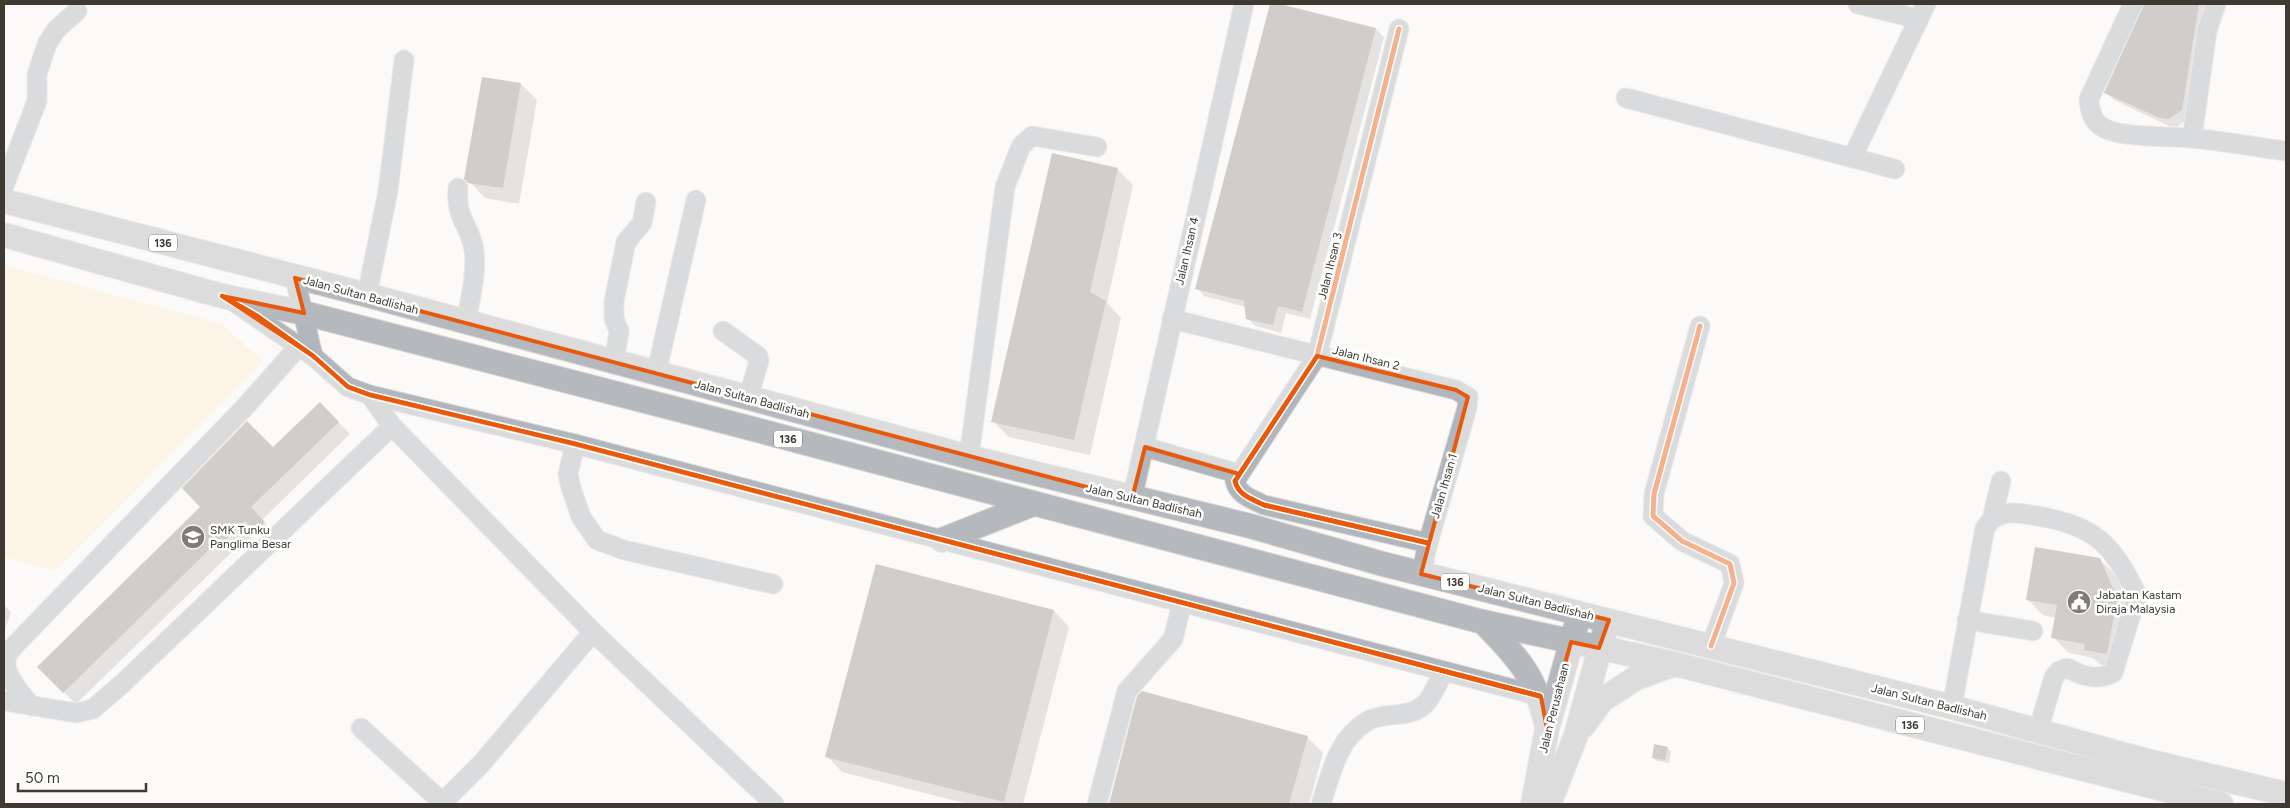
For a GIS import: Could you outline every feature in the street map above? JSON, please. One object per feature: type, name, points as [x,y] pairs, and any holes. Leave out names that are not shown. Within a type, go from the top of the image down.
[{"type":"main road","name":"Jalan Sultan Badlishah","points":[[4,201],[295,278],[367,295],[969,458],[1132,499],[1250,526],[1421,574],[1952,707],[2147,761],[2286,794]]},
{"type":"main road","name":"136","points":[[4,235],[222,296],[304,313],[1483,622],[1675,664],[2179,800],[2221,804]]},
{"type":"main road","points":[[942,540],[1033,504]]},
{"type":"main road","name":"Jalan Perusahaan","points":[[1533,804],[1547,729],[1580,613]]},
{"type":"main road","name":"Jalan Perusahaan","points":[[1549,804],[1576,735],[1599,648],[1609,620]]},
{"type":"main road","points":[[1483,622],[1513,652],[1528,673],[1540,696],[1547,729]]},
{"type":"main road","points":[[1576,735],[1602,700],[1636,678],[1675,664]]},
{"type":"street","name":"Jalan Ihsan 4","points":[[1132,499],[1244,4]]},
{"type":"street","points":[[1852,158],[1922,12],[1858,4]]},
{"type":"street","points":[[2133,4],[2090,99],[2090,112],[2095,120],[2104,128],[2117,132],[2192,138],[2286,151]]},
{"type":"street","points":[[2192,138],[2207,31],[2216,4]]},
{"type":"street","points":[[4,186],[37,100],[37,74],[47,44],[60,25],[77,11]]},
{"type":"street","name":"Jalan Ihsan 3","points":[[1238,481],[1317,356],[1399,29]]},
{"type":"street","points":[[367,295],[388,191],[404,60]]},
{"type":"street","points":[[1626,98],[1895,169]]},
{"type":"street","points":[[969,458],[1005,187],[1018,154],[1026,140],[1032,136],[1098,147]]},
{"type":"street","points":[[458,188],[456,203],[474,251],[473,282],[466,323]]},
{"type":"street","points":[[656,374],[696,200]]},
{"type":"street","points":[[614,362],[618,331],[614,319],[614,301],[626,242],[642,223],[646,202]]},
{"type":"street","points":[[295,278],[304,313],[306,351]]},
{"type":"street","points":[[222,296],[257,316],[306,351],[348,388],[370,395],[575,444],[1540,696]]},
{"type":"street","name":"Jalan Ihsan 2","points":[[1172,318],[1456,390],[1468,398]]},
{"type":"street","points":[[1700,326],[1654,494],[1653,516],[1682,541],[1730,564],[1734,583],[1710,646]]},
{"type":"street","points":[[724,331],[758,356],[759,361],[748,398]]},
{"type":"street","points":[[31,706],[16,686],[6,667],[7,655],[17,642],[244,408],[306,351]]},
{"type":"street","points":[[370,395],[392,426],[593,632],[774,804]]},
{"type":"street","name":"Jalan Ihsan 1","points":[[1421,574],[1428,543],[1467,408],[1468,398]]},
{"type":"street","points":[[4,702],[76,713],[93,709],[123,683],[392,426]]},
{"type":"street","points":[[575,444],[568,474],[571,488],[581,517],[597,540],[624,550],[773,584]]},
{"type":"street","points":[[1145,446],[1238,481],[1246,496],[1264,505],[1428,543]]},
{"type":"street","points":[[1992,519],[2001,481]]},
{"type":"street","points":[[1952,707],[1985,528],[1992,519],[2000,514],[2016,512],[2062,520],[2082,527],[2105,544],[2124,568],[2137,595],[2113,673],[2103,677],[2086,678],[2067,668],[2059,671],[2054,677],[2038,731]]},
{"type":"street","points":[[1097,804],[1127,691],[1173,639],[1182,603]]},
{"type":"street","points":[[1967,620],[2033,631]]},
{"type":"street","points":[[360,728],[442,803],[482,764],[593,632]]},
{"type":"street","points":[[1321,804],[1337,754],[1353,733],[1367,721],[1412,712],[1425,704],[1444,671]]},
{"type":"highlighted area","points":[[295,278],[1132,499],[1145,447],[1239,474],[1317,356],[1456,390],[1468,397],[1421,574],[1609,620],[1599,648],[1571,642],[1547,729],[1541,697],[575,444],[370,395],[348,387],[313,356],[222,296],[304,313]]},
{"type":"shaded area","points":[[4,265],[222,324],[263,361],[55,571],[4,557]]},
{"type":"building","points":[[1270,4],[1280,4],[1376,28],[1302,312],[1278,306],[1273,325],[1246,319],[1244,301],[1195,289]]},
{"type":"building","points":[[2144,4],[2199,4],[2182,110],[2169,119],[2160,118],[2104,93]]},
{"type":"building","points":[[482,77],[521,83],[503,188],[468,183],[464,179]]},
{"type":"building","points":[[1052,153],[1118,168],[1090,292],[1106,301],[1074,440],[991,422]]},
{"type":"building","points":[[320,402],[339,422],[251,507],[265,522],[255,531],[245,521],[224,541],[221,538],[63,693],[37,667],[200,507],[182,488],[247,421],[273,447]]},
{"type":"building","name":"Jabatan Kastam Diraja Malaysia","points":[[2035,547],[2100,558],[2117,598],[2107,654],[2084,650],[2085,644],[2051,638],[2057,605],[2026,600]]},
{"type":"building","points":[[876,564],[1054,610],[1004,802],[825,757]]},
{"type":"building","points":[[1142,691],[1308,736],[1289,804],[1109,804],[1137,696]]},
{"type":"building","points":[[1654,744],[1668,747],[1665,760],[1652,758]]},
{"type":"cycle path","points":[[1399,29],[1317,356],[1235,481],[1242,493],[1264,505],[1428,543]]},
{"type":"cycle path","points":[[222,296],[257,316],[313,356],[348,387],[370,395],[575,444],[1540,696]]},
{"type":"cycle path","points":[[1700,326],[1654,494],[1653,516],[1682,541],[1730,564],[1734,583],[1711,646]]},
{"type":"place","name":"SMK Tunku Panglima Besar","points":[[193,537]]},
{"type":"place","name":"Jabatan Kastam Diraja Malaysia","points":[[2079,602]]}]
